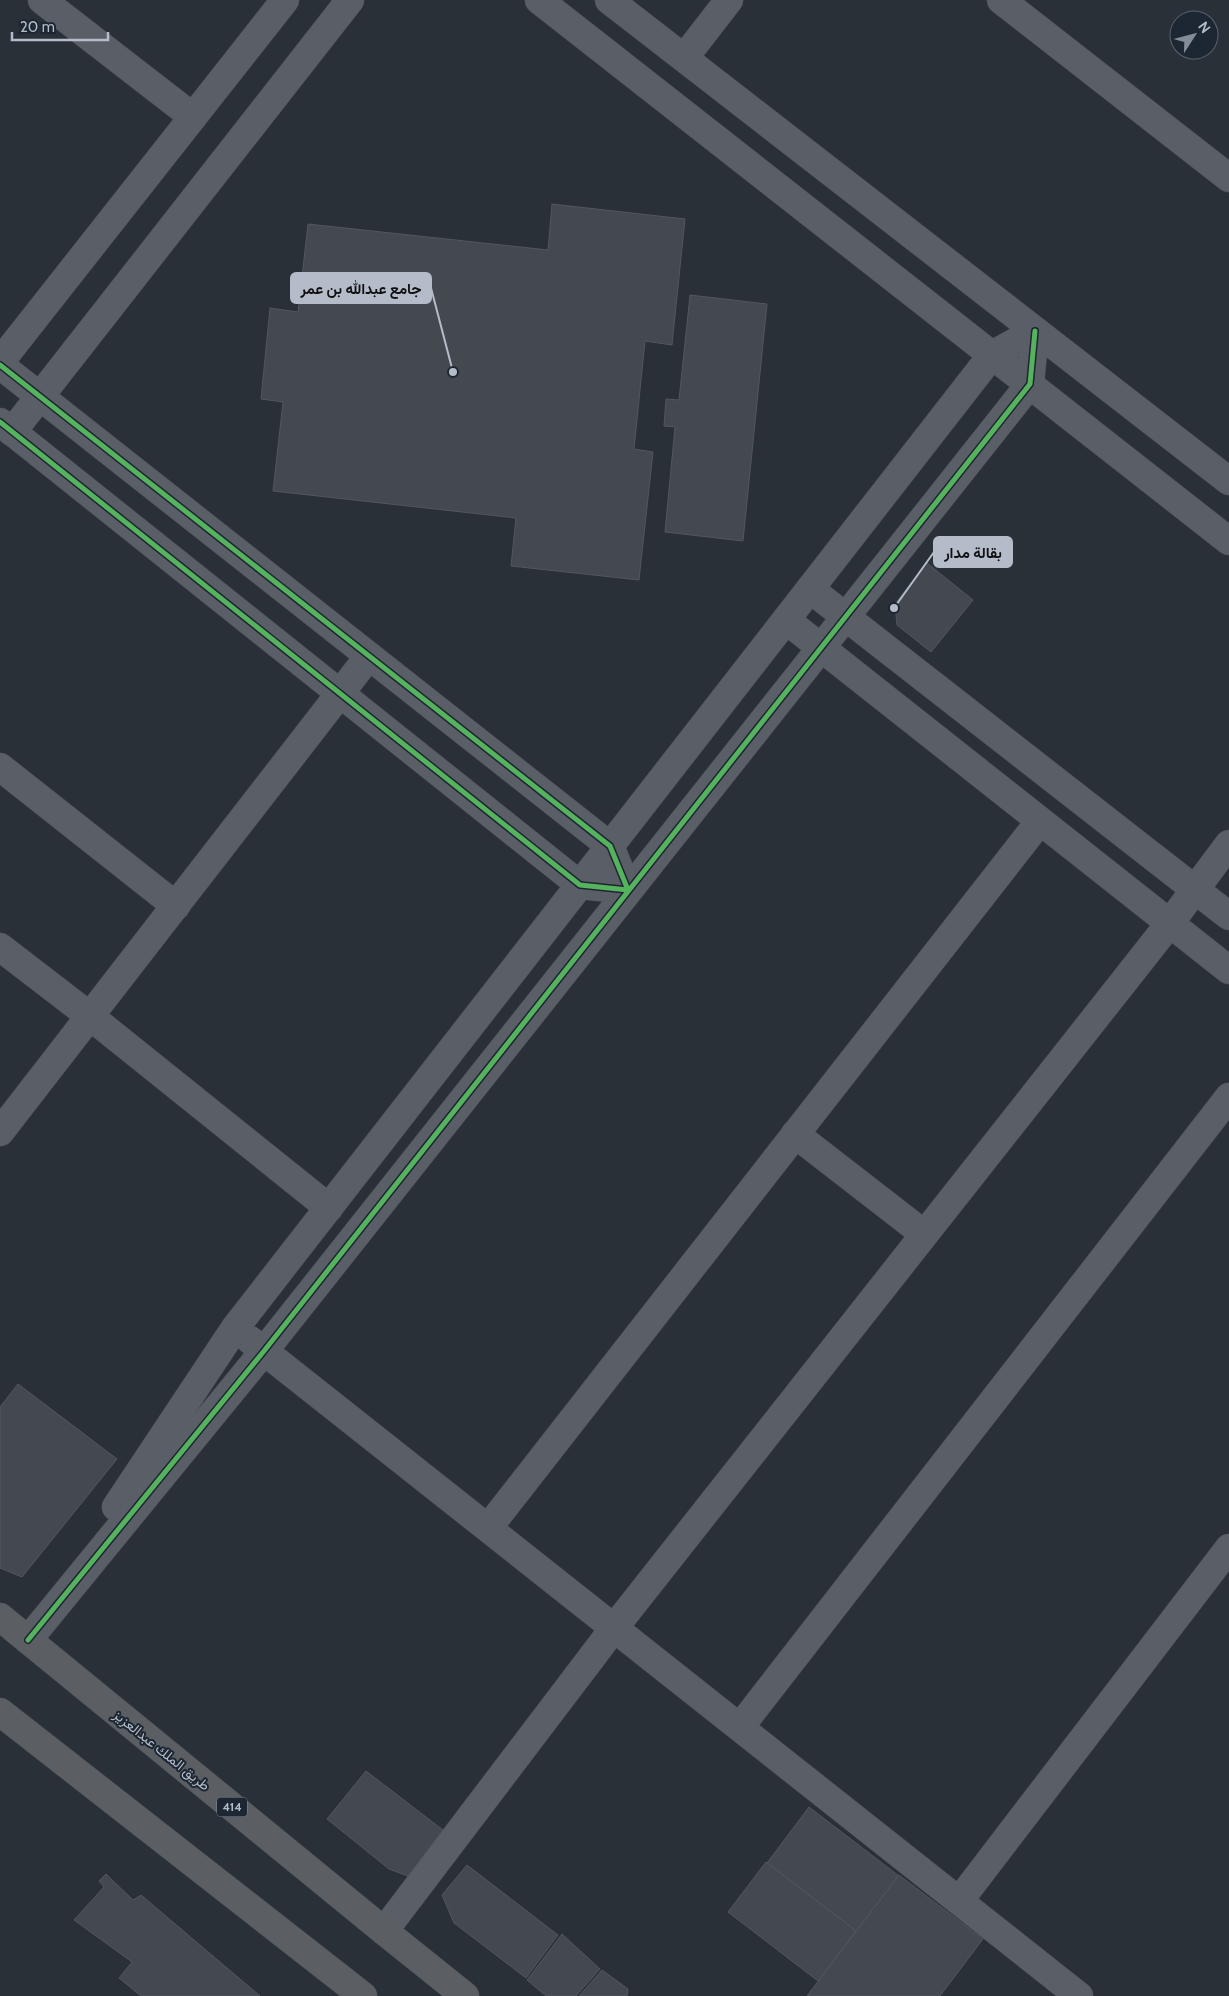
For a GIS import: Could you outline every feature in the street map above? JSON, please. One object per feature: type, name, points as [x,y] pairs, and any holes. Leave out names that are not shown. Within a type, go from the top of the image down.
[{"type":"highway","name":"طريق الملك عبدالعزيز","points":[[0,1616],[465,1996]]},
{"type":"highway","points":[[0,1712],[363,1996]]},
{"type":"street","points":[[42,0],[193,117]]},
{"type":"street","points":[[285,0],[0,364],[610,846],[628,890]]},
{"type":"street","points":[[350,0],[40,396],[6,427],[580,885],[628,890]]},
{"type":"street","points":[[539,0],[1229,541]]},
{"type":"street","points":[[609,0],[1229,481]]},
{"type":"street","points":[[684,58],[729,0]]},
{"type":"street","points":[[1001,0],[1229,178]]},
{"type":"street","points":[[28,1640],[235,1328],[992,355],[1035,331]]},
{"type":"street","points":[[28,1640],[264,1351],[1030,384],[1035,331]]},
{"type":"street","points":[[810,589],[1229,916]]},
{"type":"street","points":[[786,620],[1229,970]]},
{"type":"street","points":[[0,1132],[369,656]]},
{"type":"street","points":[[0,767],[176,906]]},
{"type":"street","points":[[488,1528],[1040,821]]},
{"type":"street","points":[[384,1931],[614,1628],[1170,924],[1229,844]]},
{"type":"street","points":[[0,947],[91,1017],[329,1208]]},
{"type":"street","points":[[740,1727],[1229,1097]]},
{"type":"street","points":[[795,1134],[924,1234]]},
{"type":"street","points":[[235,1328],[1079,1996]]},
{"type":"street","points":[[959,1901],[1229,1548]]},
{"type":"building","points":[[552,204],[685,219],[672,345],[645,341],[634,449],[653,452],[639,580],[511,566],[516,518],[273,491],[283,402],[261,399],[270,308],[298,312],[308,224],[548,250]]},
{"type":"building","points":[[690,295],[767,304],[743,541],[665,532],[675,427],[664,426],[666,399],[679,400]]},
{"type":"building","points":[[927,563],[973,600],[931,652],[897,625],[895,604]]},
{"type":"building","points":[[18,1384],[117,1459],[22,1577],[0,1568],[0,1407]]},
{"type":"building","points":[[366,1771],[443,1830],[408,1876],[389,1869],[327,1819]]},
{"type":"building","points":[[809,1807],[899,1876],[856,1931],[767,1863]]},
{"type":"building","points":[[766,1862],[856,1931],[818,1981],[728,1912]]},
{"type":"building","points":[[467,1865],[558,1935],[526,1978],[454,1923],[442,1895]]},
{"type":"building","points":[[106,1874],[133,1900],[141,1895],[260,1996],[141,1996],[119,1978],[132,1962],[74,1920],[104,1887],[99,1881]]},
{"type":"building","points":[[899,1875],[983,1939],[940,1996],[807,1996]]},
{"type":"building","points":[[562,1934],[600,1969],[576,1996],[546,1996],[527,1980]]},
{"type":"building","points":[[602,1970],[628,1989],[627,1996],[579,1996]]},
{"type":"cycle path","points":[[28,1640],[264,1351],[1030,384],[1035,331]]},
{"type":"cycle path","points":[[0,365],[610,846],[628,890],[580,885],[0,422]]},
{"type":"place","name":"جامع عبدالله بن عمر","points":[[453,372]]},
{"type":"place","name":"بقالة مدار","points":[[894,608]]}]
